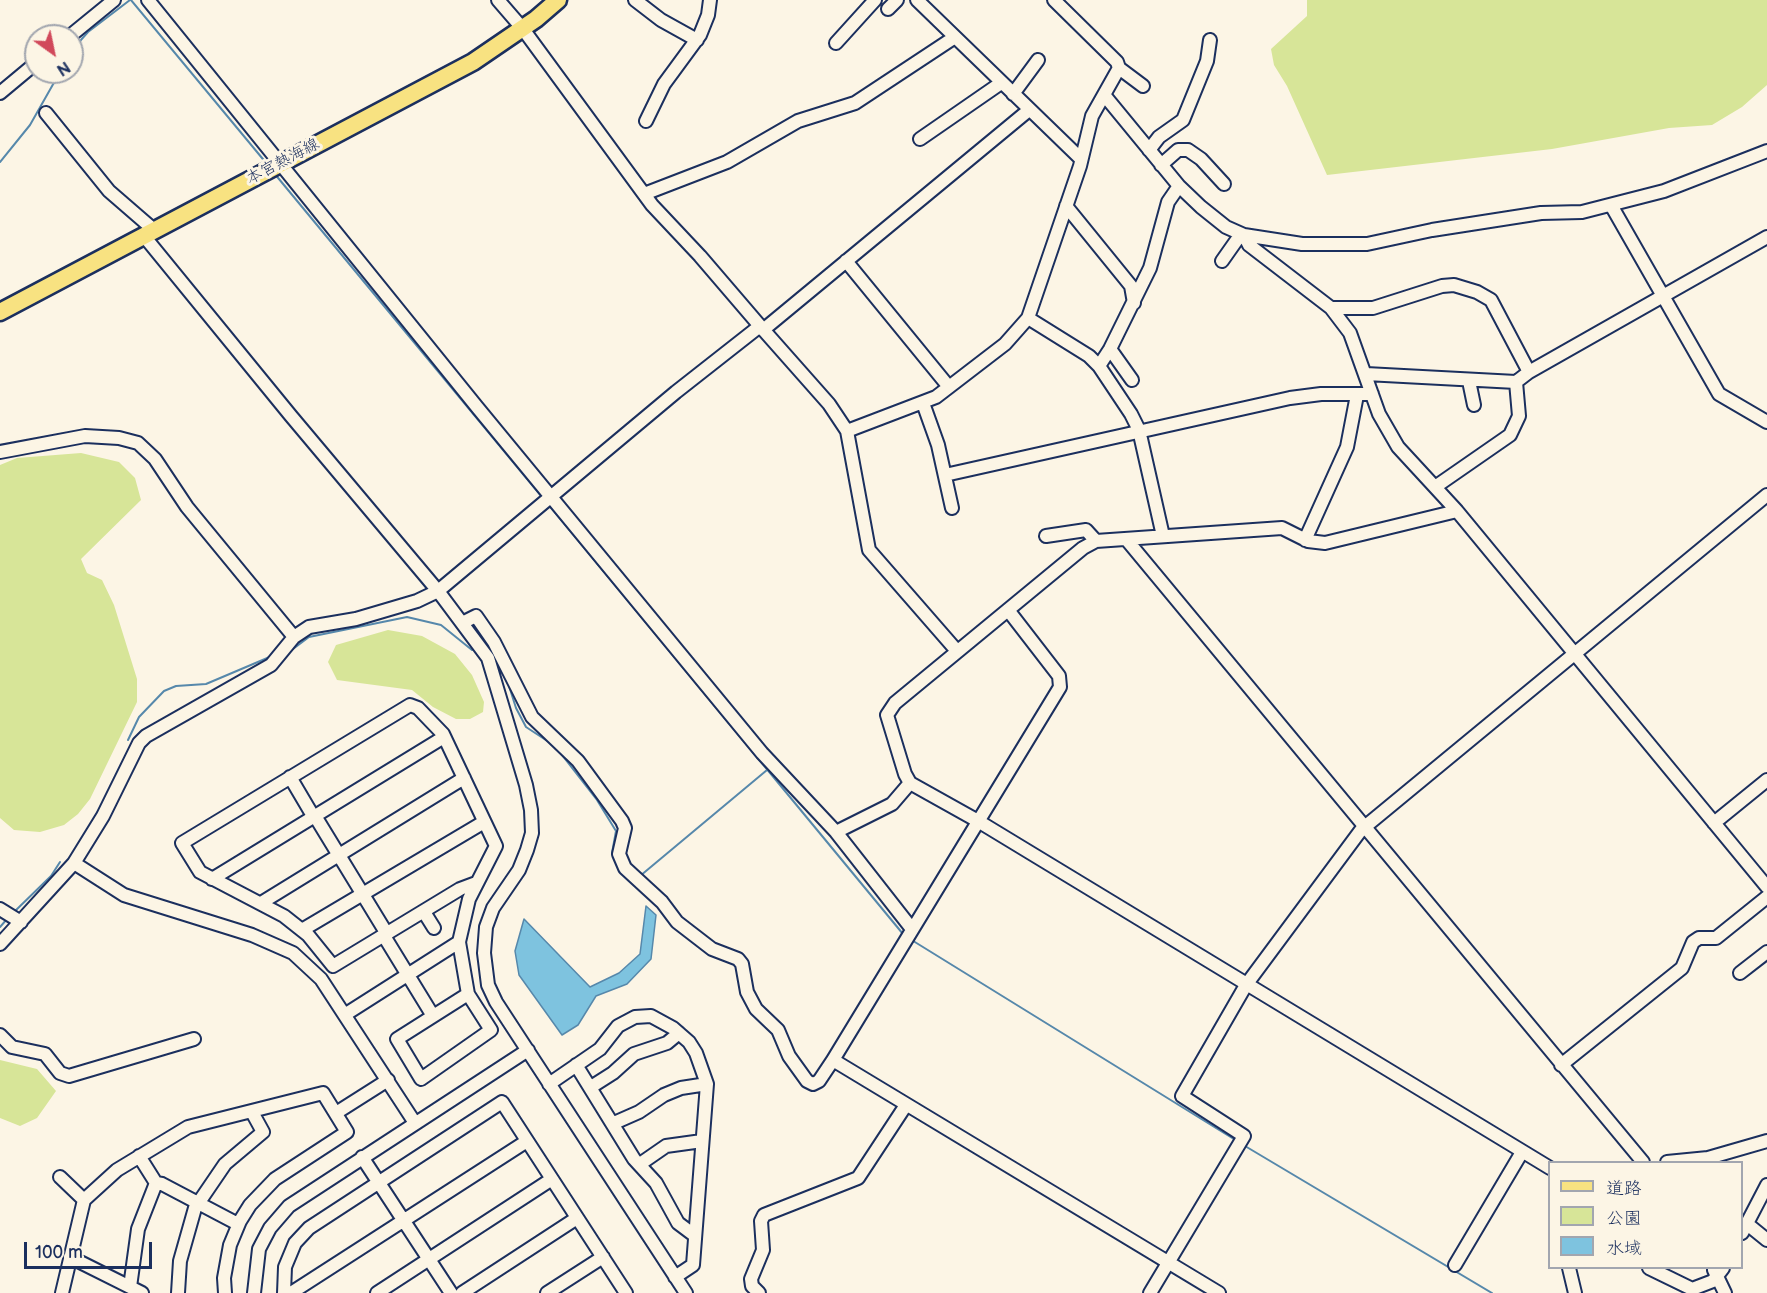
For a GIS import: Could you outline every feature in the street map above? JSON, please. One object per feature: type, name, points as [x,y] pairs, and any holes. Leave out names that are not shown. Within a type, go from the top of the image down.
[{"type":"main road","name":"本宮熱海線","points":[[0,312],[453,73],[523,29],[558,0]]},
{"type":"street","points":[[84,25],[114,0]]},
{"type":"street","points":[[148,0],[762,753],[836,832],[909,935]]},
{"type":"street","points":[[498,0],[523,29],[644,194],[829,404],[847,431],[869,550],[957,651]]},
{"type":"street","points":[[635,0],[661,20],[697,40]]},
{"type":"street","points":[[646,121],[664,84],[705,27],[710,0]]},
{"type":"street","points":[[836,43],[874,0]]},
{"type":"street","points":[[917,0],[1081,159]]},
{"type":"street","points":[[1054,0],[1117,62],[1119,68],[1143,86]]},
{"type":"street","points":[[644,194],[727,162],[798,121],[855,103],[955,37]]},
{"type":"street","points":[[1149,150],[1160,137],[1183,120],[1207,61],[1210,40]]},
{"type":"street","points":[[1013,94],[1038,60]]},
{"type":"street","points":[[847,431],[923,403],[949,387],[1005,344],[1028,318],[1081,159],[1092,116],[1119,68]]},
{"type":"street","points":[[0,93],[24,73]]},
{"type":"street","points":[[920,139],[1001,83]]},
{"type":"street","points":[[1105,96],[1179,186],[1226,227],[1243,235],[1302,244],[1367,244],[1490,220],[1541,213],[1582,212],[1664,191],[1767,151]]},
{"type":"street","points":[[0,944],[74,863],[103,816],[139,743],[159,726],[271,665],[294,637],[309,627],[356,618],[417,602],[438,591],[538,507],[846,261],[1029,110]]},
{"type":"street","points":[[46,113],[109,191],[149,233],[291,416],[438,591],[488,658],[496,677],[531,810],[529,845],[519,870],[493,908],[485,933],[485,974],[492,994],[686,1293]]},
{"type":"street","points":[[1161,165],[1172,153],[1182,149],[1188,150],[1201,159],[1224,184]]},
{"type":"street","points":[[1099,366],[1134,303],[1150,268],[1168,202],[1179,186]]},
{"type":"street","points":[[1066,206],[1131,286],[1134,303]]},
{"type":"street","points":[[1611,206],[1719,394],[1767,422]]},
{"type":"street","points":[[1222,261],[1243,235]]},
{"type":"street","points":[[1243,235],[1249,245],[1331,308],[1350,333],[1372,394],[1391,437],[1409,462],[1457,511],[1767,887]]},
{"type":"street","points":[[1366,374],[1516,382],[1529,372],[1767,237]]},
{"type":"street","points":[[846,261],[949,387]]},
{"type":"street","points":[[1331,308],[1373,308],[1442,286],[1454,285],[1477,292],[1491,300],[1529,372]]},
{"type":"street","points":[[1028,318],[1056,334],[1099,366],[1139,430],[1163,536]]},
{"type":"street","points":[[1110,349],[1132,380]]},
{"type":"street","points":[[1469,381],[1474,405]]},
{"type":"street","points":[[1435,487],[1510,435],[1519,416],[1516,382]]},
{"type":"street","points":[[945,475],[1290,398],[1372,394]]},
{"type":"street","points":[[1305,540],[1349,441],[1357,395]]},
{"type":"street","points":[[923,403],[945,475],[952,508]]},
{"type":"street","points":[[0,453],[85,436],[119,438],[138,443],[155,459],[187,507],[294,637]]},
{"type":"street","points":[[1150,1293],[1244,1136],[1182,1096],[1246,985],[1361,830],[1767,495]]},
{"type":"street","points":[[1457,511],[1341,541],[1316,543],[1282,528],[1096,541],[1083,548],[957,651],[889,710],[887,715],[905,774],[910,783],[978,821],[1548,1167]]},
{"type":"street","points":[[1046,537],[1086,530],[1096,541]]},
{"type":"street","points":[[1126,539],[1642,1161]]},
{"type":"street","points":[[462,623],[476,616],[494,642],[532,717],[578,761],[611,805],[624,825],[619,854],[630,874],[662,902],[677,922],[712,949],[738,959],[742,964],[747,992],[756,1009],[778,1030],[789,1056],[807,1081],[816,1084],[833,1060],[1062,682],[1008,610]]},
{"type":"street","points":[[468,994],[397,1039],[421,1079],[491,1030],[468,994],[459,942],[465,914],[476,883],[496,846],[444,737],[431,718],[410,705],[182,843],[200,872],[261,903],[302,930],[333,966],[460,889],[476,883]]},
{"type":"street","points":[[212,879],[444,737]]},
{"type":"street","points":[[290,777],[363,894],[433,1016]]},
{"type":"street","points":[[261,903],[464,778]]},
{"type":"street","points":[[1714,823],[1767,780]]},
{"type":"street","points":[[836,832],[892,804],[910,783]]},
{"type":"street","points":[[302,930],[484,822]]},
{"type":"street","points":[[74,863],[124,895],[252,934],[293,952],[321,979],[346,1014],[415,1123]]},
{"type":"street","points":[[1562,1065],[1682,968],[1693,942],[1699,938],[1716,938],[1767,897]]},
{"type":"street","points":[[0,909],[21,922]]},
{"type":"street","points":[[424,912],[434,928]]},
{"type":"street","points":[[346,1014],[459,942]]},
{"type":"street","points":[[1740,973],[1767,952]]},
{"type":"street","points":[[549,1084],[600,1049],[618,1026],[635,1017],[657,1018],[680,1033],[696,1053],[707,1084],[693,1265],[675,1277]]},
{"type":"street","points":[[591,1087],[634,1054],[667,1043],[680,1033]]},
{"type":"street","points":[[0,1035],[12,1047],[45,1054],[60,1073],[69,1076],[194,1040]]},
{"type":"street","points":[[254,1293],[258,1253],[276,1219],[298,1199],[528,1050]]},
{"type":"street","points":[[833,1060],[1219,1293]]},
{"type":"street","points":[[576,1065],[640,1164],[656,1183],[679,1225],[694,1235]]},
{"type":"street","points":[[336,1113],[388,1080]]},
{"type":"street","points":[[614,1123],[639,1112],[664,1095],[681,1088],[707,1084]]},
{"type":"street","points":[[62,1293],[84,1200],[117,1170],[188,1126],[252,1113],[323,1093],[347,1132],[275,1179],[250,1205],[238,1224],[227,1255],[225,1293]]},
{"type":"street","points":[[284,1293],[285,1267],[302,1235],[502,1102],[626,1293]]},
{"type":"street","points":[[759,1293],[752,1286],[751,1279],[763,1250],[761,1221],[764,1215],[858,1178],[906,1105]]},
{"type":"street","points":[[178,1293],[183,1246],[198,1203],[225,1164],[263,1132],[252,1113]]},
{"type":"street","points":[[291,1293],[527,1141]]},
{"type":"street","points":[[640,1164],[666,1146],[702,1141]]},
{"type":"street","points":[[1677,1161],[1708,1158],[1767,1141]]},
{"type":"street","points":[[1455,1265],[1522,1152]]},
{"type":"street","points":[[139,1156],[156,1183],[238,1224]]},
{"type":"street","points":[[362,1157],[451,1293]]},
{"type":"street","points":[[60,1177],[84,1200]]},
{"type":"street","points":[[377,1293],[552,1179]]},
{"type":"street","points":[[130,1287],[138,1229],[156,1183]]},
{"type":"street","points":[[1767,1185],[1744,1228],[1767,1240]]},
{"type":"street","points":[[1743,1204],[1756,1205]]},
{"type":"street","points":[[462,1293],[577,1218]]},
{"type":"street","points":[[70,1257],[142,1293]]},
{"type":"street","points":[[547,1293],[603,1257]]},
{"type":"street","points":[[1569,1269],[1575,1293]]},
{"type":"street","points":[[1651,1269],[1692,1289],[1718,1270],[1725,1293]]},
{"type":"green space","points":[[1307,0],[1767,0],[1767,85],[1742,107],[1712,125],[1669,128],[1552,149],[1327,175],[1287,86],[1274,65],[1271,49],[1307,16]]},
{"type":"green space","points":[[81,453],[119,462],[135,478],[141,500],[81,559],[87,573],[102,580],[114,605],[137,679],[137,702],[90,799],[78,814],[64,825],[40,832],[14,830],[0,818],[0,465],[17,458]]},
{"type":"green space","points":[[388,630],[422,636],[455,654],[472,675],[484,702],[483,712],[470,719],[456,719],[433,707],[412,690],[337,680],[328,662],[336,645]]},
{"type":"green space","points":[[0,1060],[37,1069],[56,1091],[37,1118],[20,1126],[0,1118]]},
{"type":"water","points":[[646,906],[656,915],[651,959],[627,984],[596,996],[578,1025],[562,1035],[519,975],[515,951],[524,919],[590,987],[619,973],[640,954]]},
{"type":"waterway","points":[[84,36],[130,0]]},
{"type":"waterway","points":[[131,0],[267,164]]},
{"type":"waterway","points":[[0,162],[30,125],[53,84]]},
{"type":"waterway","points":[[274,173],[542,497]]},
{"type":"waterway","points":[[548,504],[903,934]]},
{"type":"waterway","points":[[289,652],[309,637],[407,617],[441,625],[472,650]]},
{"type":"waterway","points":[[128,740],[139,717],[164,691],[176,686],[206,684],[272,656]]},
{"type":"waterway","points":[[509,686],[516,708],[526,727],[555,746],[597,800],[616,831],[612,853],[614,858]]},
{"type":"waterway","points":[[640,876],[767,770]]},
{"type":"waterway","points":[[13,913],[51,876],[60,862]]},
{"type":"waterway","points":[[0,927],[7,919]]},
{"type":"waterway","points":[[910,939],[1237,1141]]},
{"type":"waterway","points":[[1245,1146],[1492,1293]]}]
